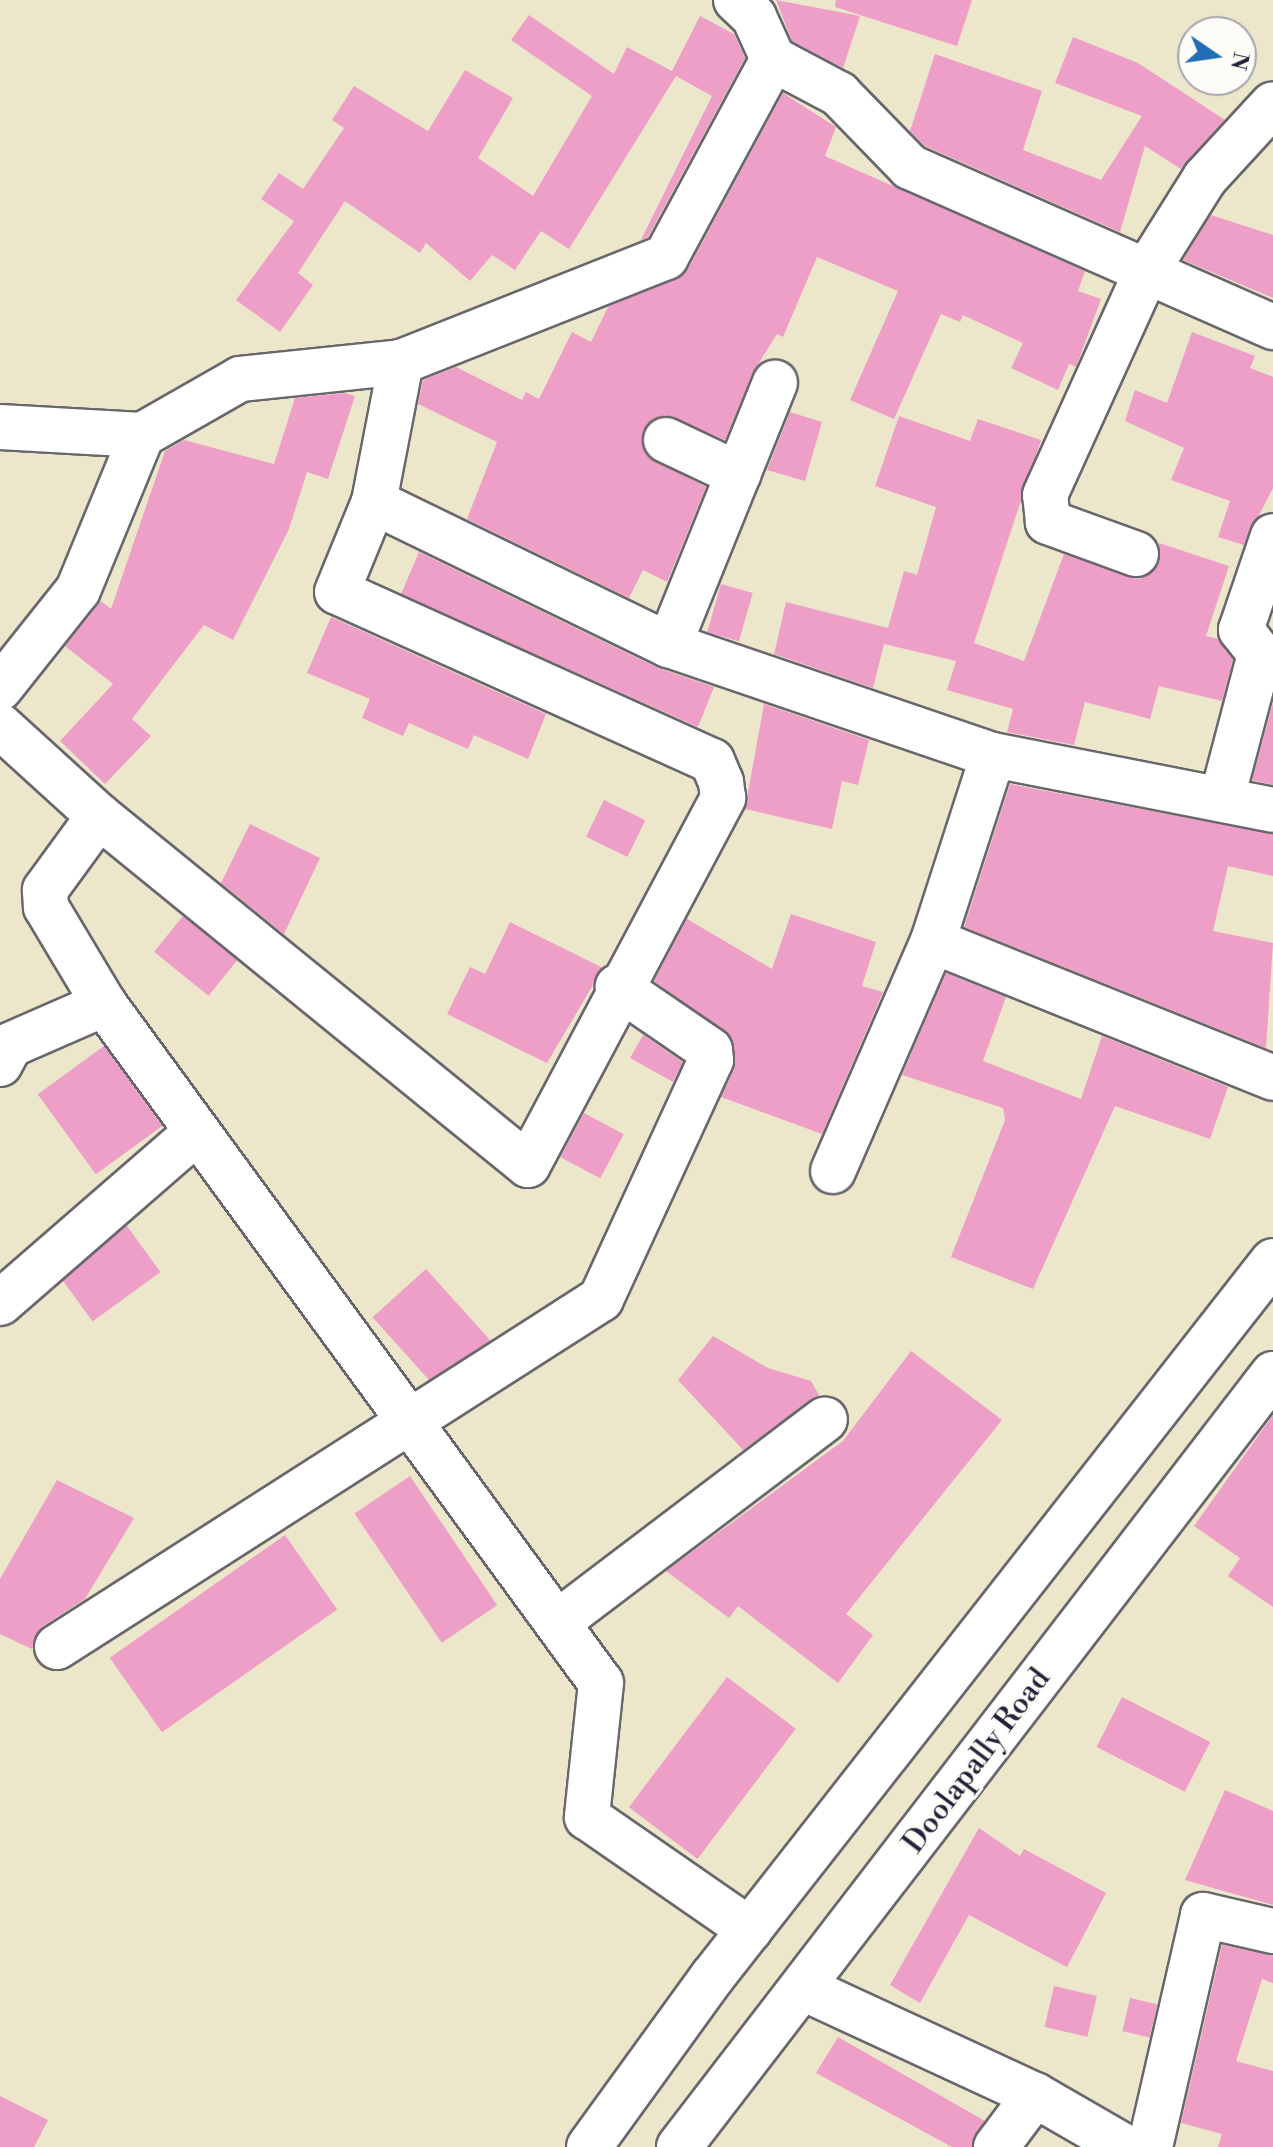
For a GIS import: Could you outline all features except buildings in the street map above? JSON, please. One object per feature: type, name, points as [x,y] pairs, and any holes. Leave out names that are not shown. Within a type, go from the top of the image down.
[{"type":"street","points":[[751,6],[773,59],[839,94],[910,167],[1273,327]]},
{"type":"street","points":[[0,427],[142,435],[240,379],[401,362],[666,257],[773,59]]},
{"type":"street","points":[[1136,554],[1048,522],[1041,511],[1146,272],[1205,178],[1273,104]]},
{"type":"street","points":[[0,726],[99,816],[528,1165],[618,987],[723,798],[712,761],[337,592],[374,502],[401,362]]},
{"type":"street","points":[[669,645],[775,383]]},
{"type":"street","points":[[0,688],[78,590],[142,435]]},
{"type":"street","points":[[666,440],[738,474]]},
{"type":"street","points":[[374,502],[669,645],[993,755],[1273,810]]},
{"type":"street","points":[[1222,798],[1260,654],[1241,630],[1273,536]]},
{"type":"street","points":[[833,1171],[933,941],[993,755]]},
{"type":"street","points":[[99,816],[45,890],[46,907],[104,1004],[601,1683],[587,1817],[750,1930]]},
{"type":"street","points":[[933,941],[1273,1078]]},
{"type":"street","points":[[57,1647],[411,1426],[601,1299],[711,1060],[710,1050],[618,987]]},
{"type":"street","points":[[0,1064],[10,1045],[104,1004]]},
{"type":"street","points":[[0,1303],[197,1132]]},
{"type":"street","points":[[589,2147],[750,1930],[1273,1261]]},
{"type":"street","name":"Doolapally Road","points":[[679,2147],[1271,1380]]},
{"type":"street","points":[[558,1622],[825,1419]]},
{"type":"street","points":[[1150,2147],[1203,1915],[1273,1931]]},
{"type":"street","points":[[803,1988],[1035,2095],[1125,2147]]},
{"type":"street","points":[[996,2147],[1035,2095]]}]
